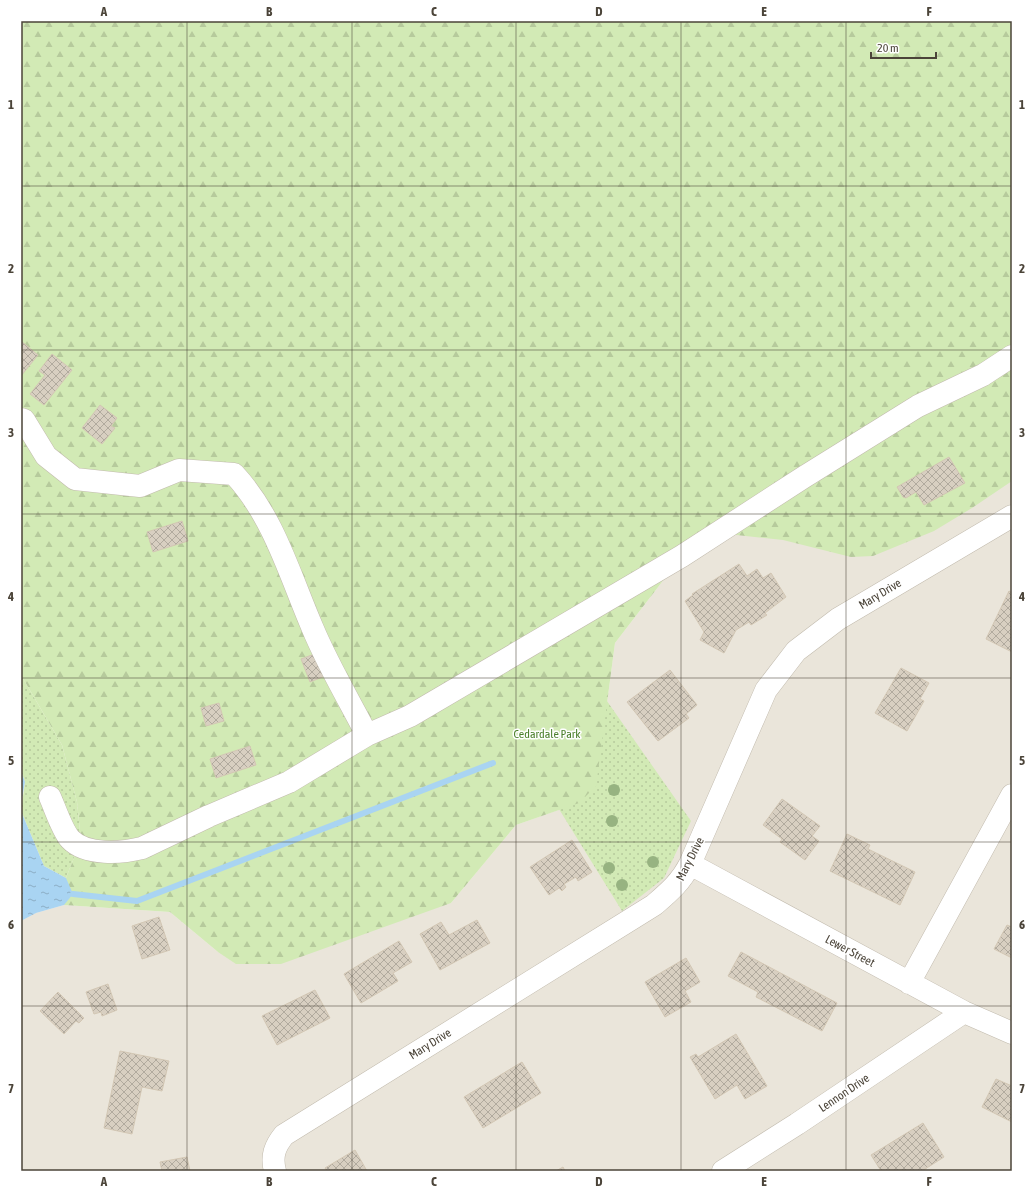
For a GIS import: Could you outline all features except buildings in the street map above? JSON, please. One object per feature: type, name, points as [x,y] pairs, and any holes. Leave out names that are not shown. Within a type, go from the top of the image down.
[{"type":"street","points":[[50,797],[69,838],[75,843],[94,850],[131,851],[142,848],[209,816],[289,782],[367,735],[410,716],[641,580],[918,406],[983,375],[1012,356]]},
{"type":"street","points":[[21,419],[46,456],[75,479],[140,486],[179,470],[234,474],[244,484],[275,536],[313,630],[367,735]]},
{"type":"street","name":"Mary Drive","points":[[275,1161],[284,1135],[654,905],[677,885],[690,864],[766,690],[796,652],[838,619],[1012,516]]},
{"type":"street","points":[[909,983],[1012,795]]},
{"type":"street","name":"Lewer Street","points":[[690,864],[964,1012],[1012,1033]]},
{"type":"street","name":"Lennon Drive","points":[[723,1171],[797,1124],[964,1012]]},
{"type":"shaded area","points":[[1012,352],[1012,1171],[21,1171],[21,921],[36,913],[64,905],[170,912],[218,952],[451,903],[516,825],[578,803],[596,786],[615,643],[682,556]]},
{"type":"green space","name":"Cedardale Park","points":[[21,21],[1012,21],[1012,481],[934,531],[873,556],[851,557],[783,540],[718,533],[682,556],[615,643],[596,786],[579,803],[516,825],[451,903],[281,964],[236,964],[218,952],[170,912],[64,905],[66,878],[81,840],[77,802],[62,745],[21,675]]},
{"type":"green space","points":[[567,644],[691,821],[664,878],[622,911],[554,801]]},
{"type":"green space","points":[[21,675],[62,745],[77,802],[81,840],[66,878],[44,866],[21,811],[25,782],[21,771]]},
{"type":"water","points":[[21,771],[25,782],[21,804]]},
{"type":"water","points":[[21,811],[44,866],[66,878],[73,894],[64,905],[36,913],[21,921]]},
{"type":"waterway","points":[[73,894],[137,901],[493,763]]}]
